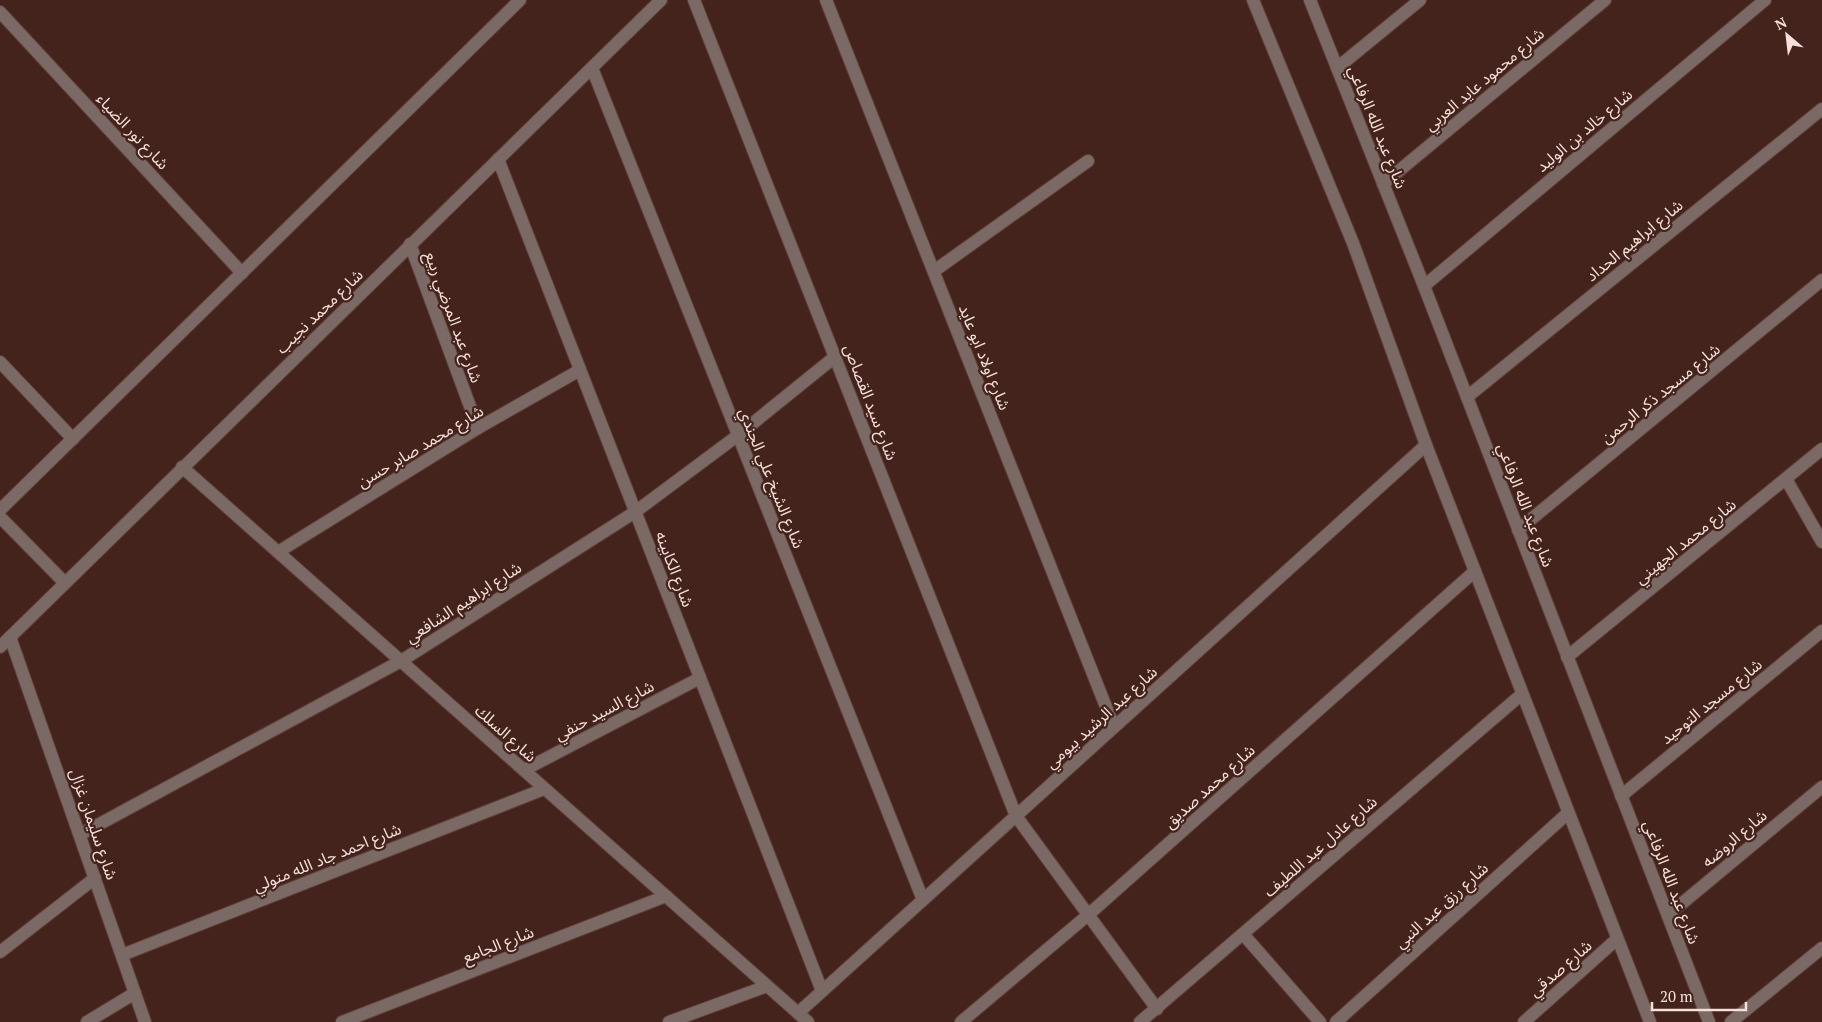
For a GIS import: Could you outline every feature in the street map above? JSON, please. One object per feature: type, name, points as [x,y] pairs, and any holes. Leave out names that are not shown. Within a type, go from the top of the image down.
[{"type":"street","points":[[0,510],[520,0]]},
{"type":"street","name":"شارع سيد القصاص","points":[[694,0],[1016,816],[1157,1009]]},
{"type":"street","name":"شارع اولاد ابو عايد","points":[[826,0],[1114,726]]},
{"type":"street","points":[[1254,0],[1353,244],[1426,445],[1650,1022]]},
{"type":"street","name":"شارع عبد الله الرفاعي","points":[[1310,0],[1424,286],[1709,1022]]},
{"type":"street","points":[[1337,68],[1420,0]]},
{"type":"street","name":"شارع محمود عايد العربي","points":[[1384,184],[1605,0]]},
{"type":"street","name":"شارع خالد بن الوليد","points":[[1424,286],[1765,0]]},
{"type":"street","name":"شارع محمد نجيب","points":[[0,647],[659,1]]},
{"type":"street","name":"شارع نور الضياء","points":[[0,12],[242,273]]},
{"type":"street","name":"شارع الشيخ علي الجندي","points":[[592,68],[923,900]]},
{"type":"street","name":"شارع ابراهيم الحداد","points":[[1467,397],[1822,109]]},
{"type":"street","name":"شارع الكابينه","points":[[498,159],[822,991]]},
{"type":"street","points":[[934,271],[1088,161]]},
{"type":"street","name":"شارع عبد المرضي ربيع","points":[[410,244],[478,428]]},
{"type":"street","name":"شارع مسجد ذكر الرحمن","points":[[1518,530],[1822,280]]},
{"type":"street","name":"شارع ابراهيم الشافعي","points":[[80,834],[401,661],[635,512],[737,436],[836,356]]},
{"type":"street","points":[[0,362],[73,440]]},
{"type":"street","name":"شارع محمد صابر حسن","points":[[278,552],[478,428],[580,370]]},
{"type":"street","name":"شارع عبد الرشيد بيومي","points":[[798,1013],[1426,445]]},
{"type":"street","name":"شارع محمد الجهيني","points":[[1567,657],[1822,450]]},
{"type":"street","name":"شارع السلك","points":[[182,467],[808,1022]]},
{"type":"street","points":[[1786,479],[1822,542]]},
{"type":"street","points":[[0,517],[65,583]]},
{"type":"street","name":"شارع محمد صديق","points":[[961,1022],[1088,915],[1475,571]]},
{"type":"street","name":"شارع مسجد التوحيد","points":[[1621,796],[1822,631]]},
{"type":"street","name":"شارع سليمان غزال","points":[[10,636],[145,1022]]},
{"type":"street","name":"شارع السيد حنفي","points":[[524,770],[700,678]]},
{"type":"street","name":"شارع عادل عبد اللطيف","points":[[1140,1022],[1522,694]]},
{"type":"street","name":"شارع الروضه","points":[[1668,915],[1822,787]]},
{"type":"street","name":"شارع احمد جاد الله متولي","points":[[122,955],[544,789]]},
{"type":"street","name":"شارع رزق عبد النبي","points":[[1336,1022],[1568,813]]},
{"type":"street","points":[[0,952],[95,878]]},
{"type":"street","name":"شارع الجامع","points":[[342,1022],[666,896]]},
{"type":"street","points":[[1243,934],[1320,1022]]},
{"type":"street","name":"شارع صدقي","points":[[1524,1022],[1618,939]]},
{"type":"street","points":[[1731,1022],[1822,948]]},
{"type":"street","points":[[670,1022],[766,986]]},
{"type":"street","points":[[87,1022],[135,993]]}]
